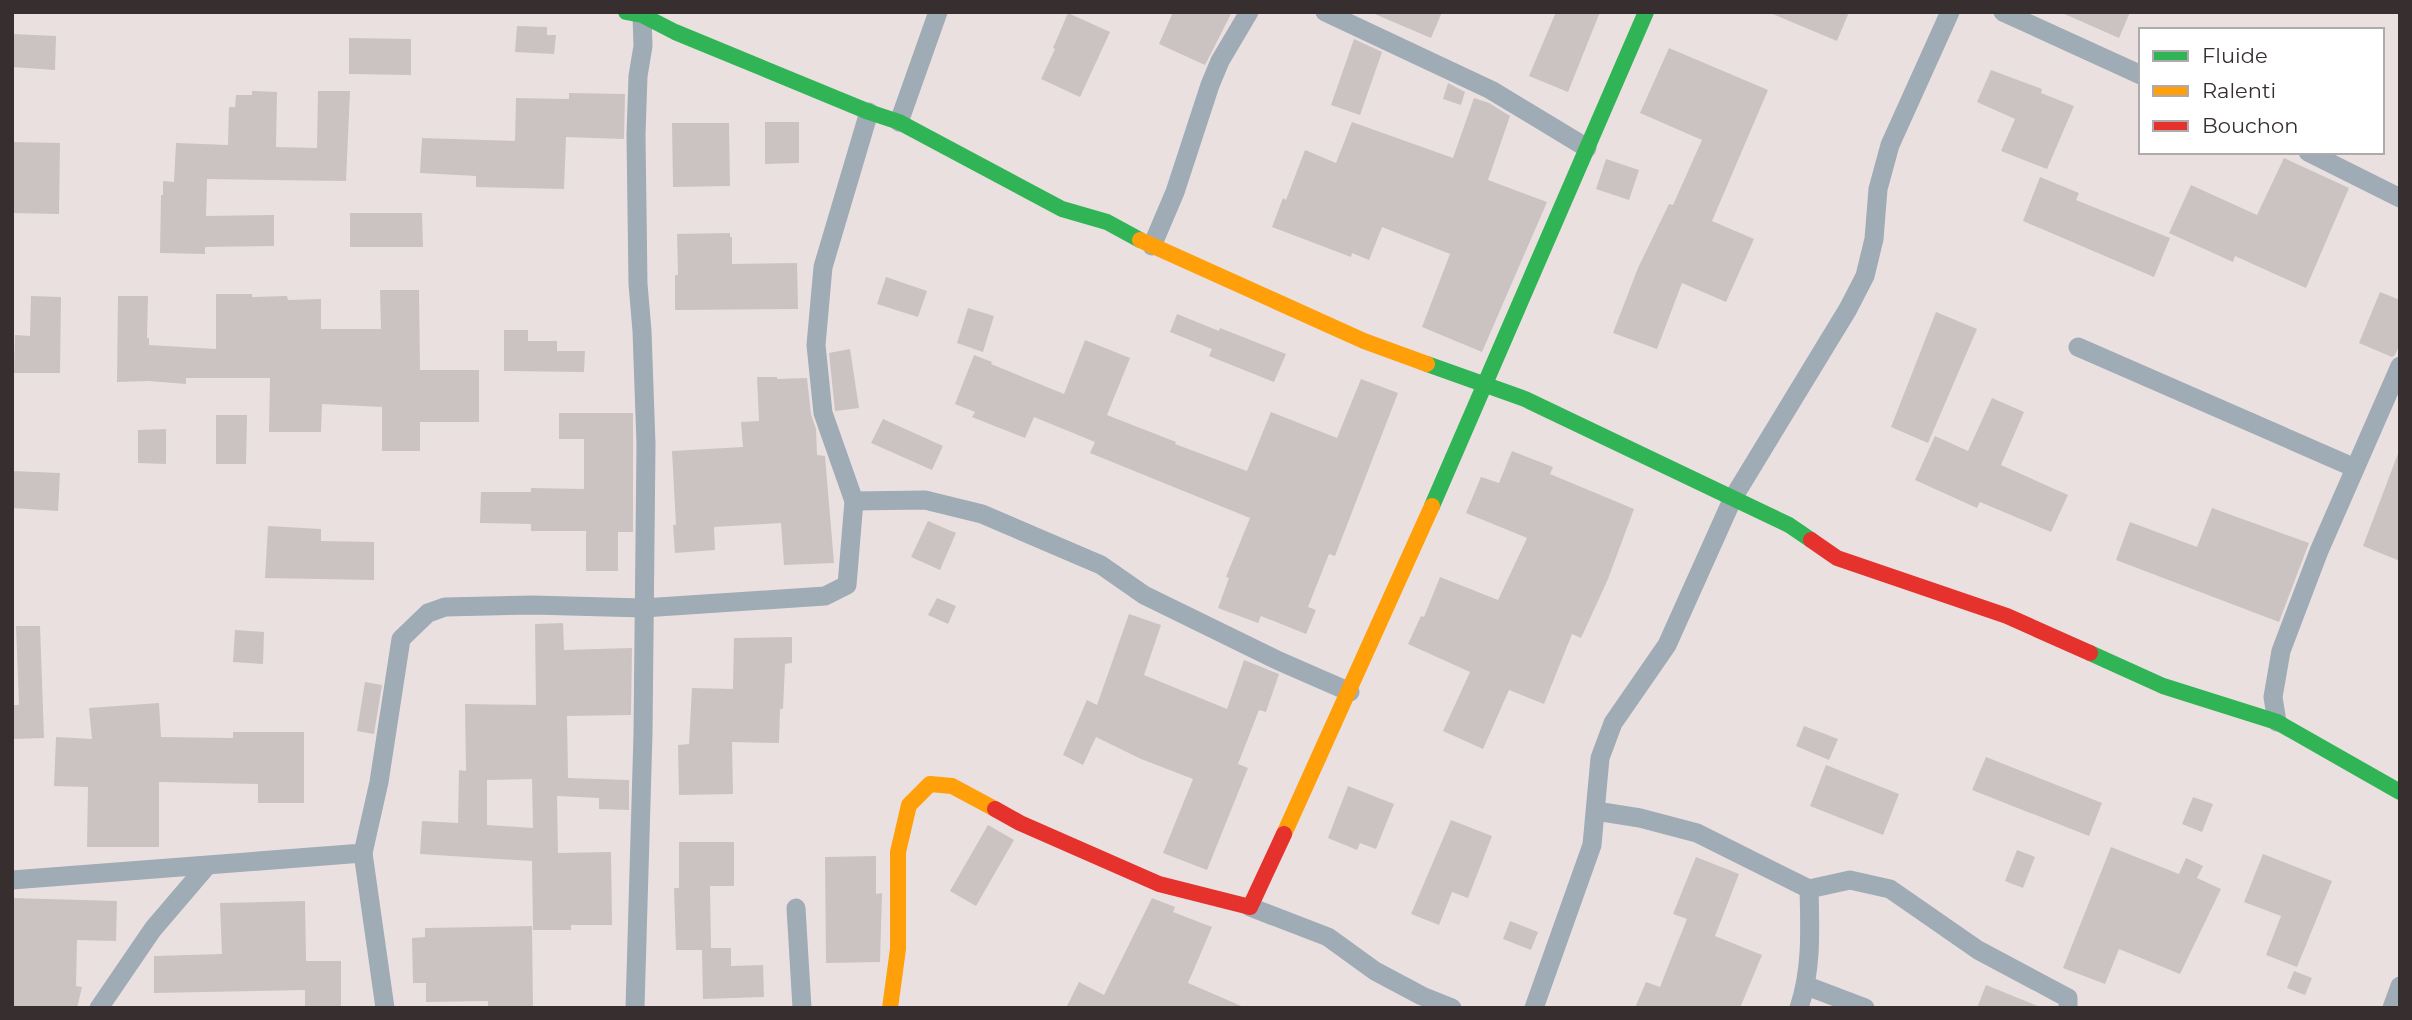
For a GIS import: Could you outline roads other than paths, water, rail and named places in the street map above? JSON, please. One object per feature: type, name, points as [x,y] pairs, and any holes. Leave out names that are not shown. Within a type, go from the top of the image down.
[{"type":"street","points":[[899,122],[938,12]]},
{"type":"street","points":[[1152,246],[1175,192],[1210,85],[1220,61],[1249,12]]},
{"type":"street","points":[[1325,12],[1491,90],[1587,148]]},
{"type":"street","points":[[1250,907],[1350,691],[1646,12]]},
{"type":"street","points":[[1534,1008],[1592,845],[1601,758],[1613,723],[1667,645],[1733,498],[1848,309],[1865,276],[1874,239],[1878,189],[1890,145],[1950,12]]},
{"type":"street","points":[[2003,12],[2139,74]]},
{"type":"street","points":[[637,13],[675,32],[899,122],[1062,209],[1107,222],[1152,246],[1364,341],[1525,399],[1789,525],[1837,558],[2007,616],[2163,686],[2277,722],[2400,792]]},
{"type":"street","points":[[635,1008],[643,734],[646,444],[638,284],[636,135],[638,76],[643,46],[637,13]]},
{"type":"street","points":[[385,1008],[363,853],[379,782],[401,639],[428,612],[445,607],[533,605],[643,608],[825,596],[847,585],[854,501],[822,413],[816,345],[823,267],[869,112]]},
{"type":"street","points":[[2312,154],[2400,198]]},
{"type":"street","points":[[2078,347],[2355,467]]},
{"type":"street","points":[[2277,722],[2273,697],[2281,651],[2319,551],[2400,366]]},
{"type":"street","points":[[854,501],[925,500],[982,514],[1101,565],[1144,595],[1279,661],[1350,691]]},
{"type":"street","points":[[890,1008],[898,949],[898,852],[909,805],[930,785],[952,786],[1020,823],[1159,884],[1250,907],[1328,937],[1375,971],[1422,996],[1452,1008]]},
{"type":"street","points":[[1596,811],[1640,818],[1697,833],[1809,889],[1850,880],[1890,889],[1978,950],[2068,998],[2068,1008]]},
{"type":"street","points":[[12,880],[363,853]]},
{"type":"street","points":[[99,1008],[153,929],[206,867]]},
{"type":"street","points":[[1799,1008],[1807,986],[1809,889]]},
{"type":"street","points":[[796,908],[802,1008]]},
{"type":"street","points":[[1807,986],[1865,1008]]},
{"type":"street","points":[[2392,1008],[2400,986]]}]
